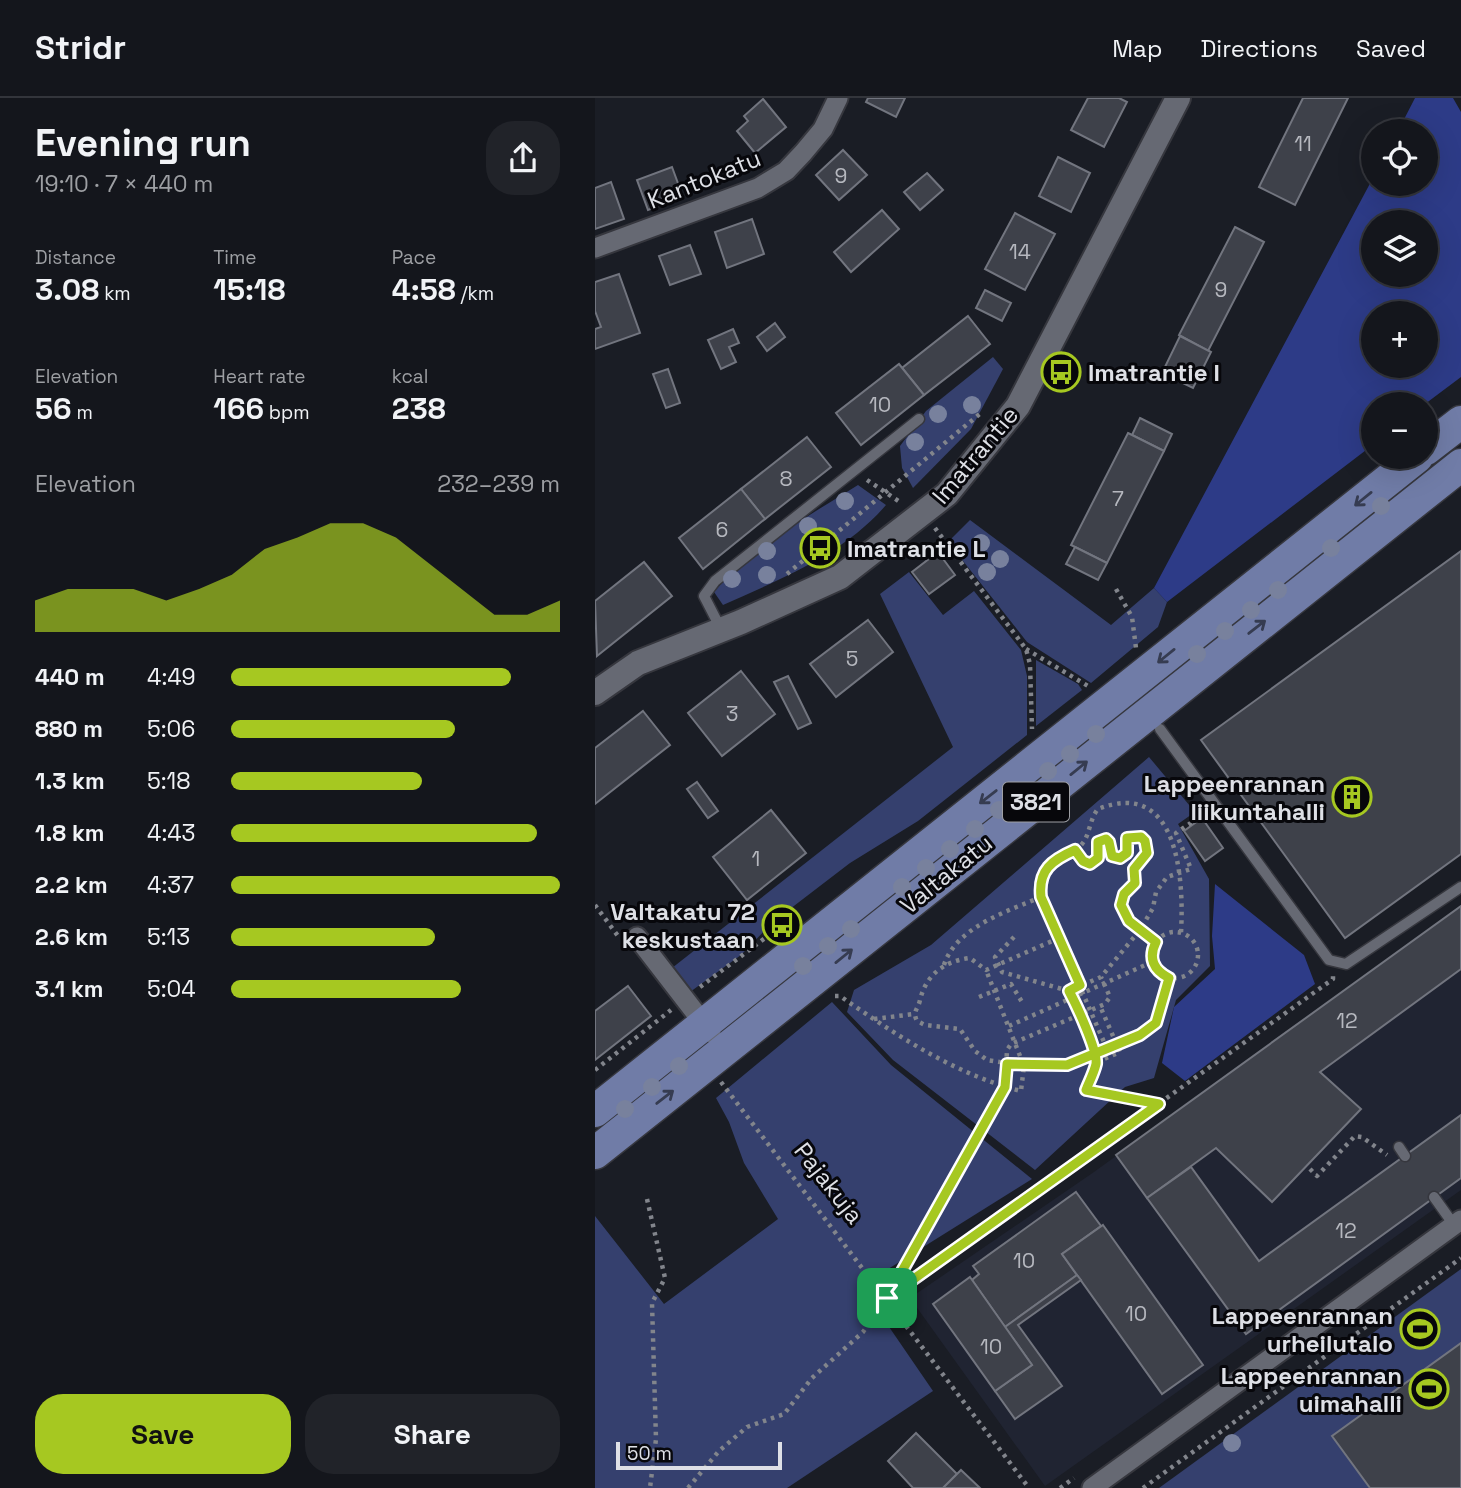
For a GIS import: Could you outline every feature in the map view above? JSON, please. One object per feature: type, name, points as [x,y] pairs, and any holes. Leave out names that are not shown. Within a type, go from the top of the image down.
[{"type":"main road","points":[[1438,440],[1461,422]]},
{"type":"main road","name":"Valtakatu","points":[[595,1153],[1461,465]]},
{"type":"main road","name":"Valtakatu","points":[[595,1111],[1402,469]]},
{"type":"street","name":"Kantokatu","points":[[595,248],[758,188],[786,170],[803,153],[823,130],[838,98]]},
{"type":"street","name":"Imatrantie","points":[[595,693],[638,663],[841,577],[947,494],[1018,406],[1178,98]]},
{"type":"street","points":[[631,942],[716,1057]]},
{"type":"street","points":[[1091,1488],[1458,1223]]},
{"type":"lane","points":[[721,630],[704,596],[715,581],[919,419]]},
{"type":"lane","points":[[1160,729],[1329,960],[1346,964],[1461,887]]},
{"type":"lane","points":[[1434,1197],[1458,1223]]},
{"type":"path","points":[[780,580],[984,410]]},
{"type":"path","points":[[940,533],[964,570],[1026,649],[1030,664],[1032,741]]},
{"type":"path","points":[[1116,589],[1132,617],[1137,641],[1135,659]]},
{"type":"path","points":[[1107,1049],[1041,897],[1039,885],[1048,865],[1075,850],[1086,838],[1098,809],[1116,804],[1140,805],[1159,816],[1167,828],[1180,873],[1181,933]]},
{"type":"path","points":[[1069,991],[1101,976],[1140,930],[1153,908],[1156,892],[1167,877],[1191,869],[1176,833],[1205,814],[1198,804]]},
{"type":"path","points":[[1075,850],[1083,861],[1090,864],[1098,858],[1097,845],[1101,839],[1109,842],[1110,853],[1117,858],[1127,853],[1127,838],[1136,836],[1145,841],[1147,853],[1134,869],[1135,883],[1124,894],[1121,905],[1125,916],[1156,942]]},
{"type":"path","points":[[914,1014],[925,984],[943,966],[948,953],[969,934],[993,918],[1041,897]]},
{"type":"path","points":[[595,905],[631,942]]},
{"type":"path","points":[[1167,933],[1181,933],[1194,942],[1198,957],[1192,971],[1185,976],[1169,978],[1156,969],[1153,962],[1156,942],[1167,933]]},
{"type":"path","points":[[1014,937],[995,957],[1002,972],[1069,991],[1073,998],[1097,1062],[1086,1090],[1159,1104]]},
{"type":"path","points":[[986,970],[1059,938]]},
{"type":"path","points":[[831,996],[840,996],[935,1057],[1005,1087],[1021,1091],[1024,1066],[986,970],[970,958],[943,966]]},
{"type":"path","points":[[887,1298],[1333,979],[1329,960]]},
{"type":"path","points":[[1009,1026],[1153,962]]},
{"type":"path","points":[[688,1488],[719,1451],[747,1427],[784,1414],[812,1378],[863,1332],[887,1298],[1005,1087],[1007,1050],[1015,1042],[1100,1006],[1110,996],[1101,976]]},
{"type":"path","points":[[914,1014],[921,1024],[960,1028],[980,1056],[1024,1066],[1067,1065],[1140,1035],[1156,1023],[1169,978]]},
{"type":"path","points":[[979,997],[1011,984],[1022,1002]]},
{"type":"path","points":[[665,999],[696,1031]]},
{"type":"path","points":[[1097,1062],[1120,1052],[1100,1006]]},
{"type":"path","points":[[595,1070],[673,1009]]},
{"type":"path","points":[[874,1019],[914,1014]]},
{"type":"path","name":"Pajakuja","points":[[716,1057],[887,1298],[1029,1488]]},
{"type":"path","points":[[1310,1169],[1317,1176],[1355,1136],[1362,1136],[1383,1155],[1402,1151]]},
{"type":"path","points":[[647,1199],[665,1278],[652,1304],[656,1439],[650,1488]]},
{"type":"path","points":[[1143,1488],[1461,1258]]},
{"type":"shaded area","points":[[1415,98],[1453,98],[1461,112],[1461,377],[1438,394],[1438,392],[1361,392],[1361,454],[1167,602],[1154,588],[1363,196],[1438,196],[1438,119],[1404,119]]},
{"type":"shaded area","points":[[993,357],[1003,369],[971,429],[913,488],[902,468],[900,446],[926,411]]},
{"type":"shaded area","points":[[858,485],[886,505],[851,538],[811,564],[723,605],[714,592],[729,576],[782,533]]},
{"type":"shaded area","points":[[970,520],[1111,625],[1154,588],[1167,602],[1158,627],[1091,683],[1027,642],[948,542]]},
{"type":"shaded area","points":[[909,572],[943,615],[974,591],[1021,650],[1027,676],[1027,735],[918,821],[850,863],[773,922],[741,955],[690,992],[672,968],[953,747],[880,594]]},
{"type":"shaded area","points":[[1036,660],[1078,684],[1082,690],[1036,726]]},
{"type":"shaded area","points":[[1149,757],[1195,812],[1178,824],[1209,879],[1210,966],[1176,1000],[1154,1078],[1125,1087],[1035,1170],[893,1060],[847,1012],[854,990],[931,945]]},
{"type":"shaded area","points":[[1215,884],[1304,955],[1315,984],[1185,1081],[1162,1063],[1174,1007],[1215,969],[1212,936]]},
{"type":"shaded area","points":[[1461,906],[1461,1190],[1045,1486],[910,1298],[1094,1172]]},
{"type":"shaded area","points":[[832,1002],[891,1065],[1032,1179],[861,1286],[933,1391],[787,1488],[595,1488],[595,1216],[664,1304],[778,1219],[744,1163],[729,1122],[716,1098]]},
{"type":"shaded area","name":"Lappeenrannan urheilutalo","points":[[1461,1269],[1461,1488],[1159,1488]]},
{"type":"building","points":[[868,98],[905,98],[896,117],[866,102]]},
{"type":"building","points":[[1088,98],[1119,98],[1127,102],[1104,147],[1071,130]]},
{"type":"building","points":[[1303,98],[1348,98],[1295,205],[1259,187]]},
{"type":"building","points":[[763,99],[786,127],[755,153],[737,131],[748,121],[744,116]]},
{"type":"building","points":[[843,150],[867,175],[839,200],[816,175]]},
{"type":"building","points":[[1058,157],[1090,173],[1071,212],[1039,196]]},
{"type":"building","points":[[672,167],[683,197],[648,210],[637,180]]},
{"type":"building","points":[[927,173],[943,190],[920,210],[904,192]]},
{"type":"building","points":[[611,182],[624,219],[595,229],[595,188]]},
{"type":"building","points":[[882,210],[899,229],[851,272],[834,252]]},
{"type":"building","points":[[1015,213],[1055,234],[1025,290],[985,269]]},
{"type":"building","points":[[752,219],[764,254],[727,268],[715,232]]},
{"type":"building","points":[[1235,227],[1264,242],[1208,351],[1179,335]]},
{"type":"building","points":[[690,245],[701,274],[670,285],[659,256]]},
{"type":"building","points":[[619,274],[640,333],[595,349],[595,329],[601,327],[595,311],[595,282]]},
{"type":"building","points":[[985,290],[1011,303],[1002,321],[976,308]]},
{"type":"building","points":[[968,316],[990,344],[924,395],[902,368]]},
{"type":"building","points":[[775,323],[785,337],[767,351],[757,337]]},
{"type":"building","points":[[733,329],[739,343],[729,347],[736,362],[721,369],[708,340]]},
{"type":"building","points":[[1180,336],[1211,352],[1193,388],[1162,373]]},
{"type":"building","points":[[899,364],[924,395],[861,445],[836,413]]},
{"type":"building","points":[[668,369],[680,403],[666,408],[653,374]]},
{"type":"building","points":[[1140,418],[1172,434],[1164,451],[1132,435]]},
{"type":"building","points":[[1128,433],[1164,451],[1107,563],[1071,545]]},
{"type":"building","points":[[807,437],[831,467],[765,519],[741,489]]},
{"type":"building","points":[[741,489],[765,519],[703,569],[679,538]]},
{"type":"building","points":[[1075,547],[1107,563],[1098,580],[1066,564]]},
{"type":"building","name":"Lappeenrannan liikuntahalli","points":[[1461,551],[1461,854],[1345,938],[1201,740]]},
{"type":"building","points":[[938,552],[955,575],[929,594],[912,572]]},
{"type":"building","points":[[644,562],[672,596],[597,656],[595,601]]},
{"type":"building","points":[[868,620],[893,652],[836,697],[810,664]]},
{"type":"building","points":[[741,671],[775,714],[722,756],[688,713]]},
{"type":"building","points":[[788,676],[811,723],[798,729],[774,682]]},
{"type":"building","points":[[643,711],[670,745],[595,804],[595,748]]},
{"type":"building","points":[[697,782],[718,811],[708,818],[687,789]]},
{"type":"building","points":[[771,810],[806,853],[747,900],[713,857]]},
{"type":"building","points":[[1202,818],[1223,848],[1205,861],[1184,831]]},
{"type":"building","points":[[1461,906],[1461,969],[1320,1072],[1361,1109],[1272,1202],[1216,1148],[1147,1198],[1116,1155]]},
{"type":"building","points":[[628,986],[651,1016],[595,1060],[595,1011]]},
{"type":"building","points":[[1461,1115],[1461,1178],[1246,1334],[1147,1198],[1191,1167],[1259,1261]]},
{"type":"building","points":[[1076,1192],[1101,1226],[1062,1254],[1077,1275],[1005,1327],[972,1280],[979,1274],[973,1266]]},
{"type":"building","points":[[1103,1225],[1203,1365],[1162,1394],[1062,1254]]},
{"type":"building","points":[[1077,1275],[1081,1280],[1018,1325],[1062,1386],[1015,1419],[995,1391],[1032,1365],[1005,1327]]},
{"type":"building","points":[[970,1277],[1032,1365],[995,1391],[933,1304]]},
{"type":"building","name":"Lappeenrannan uimahalli","points":[[1461,1343],[1461,1488],[1370,1488],[1332,1436]]},
{"type":"building","points":[[916,1433],[957,1474],[943,1488],[913,1488],[888,1461]]},
{"type":"building","points":[[961,1470],[980,1488],[943,1488]]},
{"type":"place","name":"Imatrantie I","points":[[1061,372]]},
{"type":"place","name":"Imatrantie L","points":[[820,548]]},
{"type":"place","name":"Lappeenrannan liikuntahalli","points":[[1352,797]]},
{"type":"place","name":"Valtakatu 72 keskustaan","points":[[782,925]]},
{"type":"place","name":"Lappeenrannan urheilutalo","points":[[1420,1329]]},
{"type":"place","name":"Lappeenrannan uimahalli","points":[[1429,1389]]},
{"type":"route","points":[[887,1298],[1005,1087],[1007,1064],[1053,1067],[1067,1065],[1095,1054],[1140,1035],[1156,1023],[1169,978],[1156,969],[1153,962],[1156,942],[1129,921],[1121,905],[1124,894],[1135,883],[1133,871],[1147,853],[1145,841],[1141,837],[1127,838],[1127,853],[1120,858],[1112,856],[1106,839],[1098,842],[1098,858],[1090,864],[1079,858],[1075,850],[1060,857],[1048,865],[1039,885],[1041,897],[1080,985],[1069,991],[1095,1054],[1097,1062],[1086,1090],[1159,1104],[887,1298]]}]
